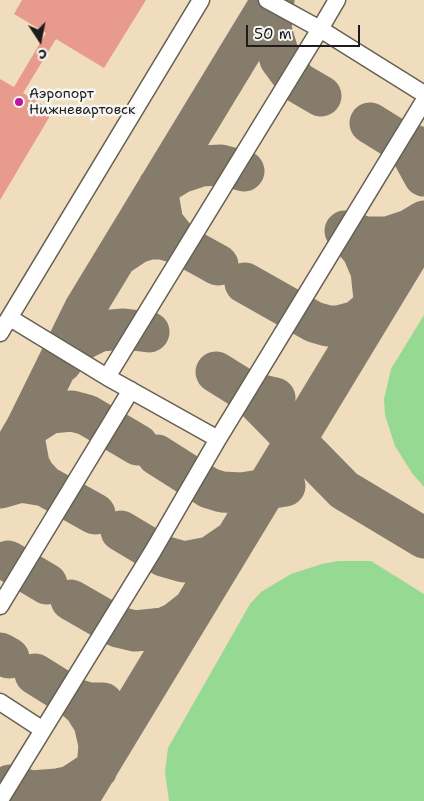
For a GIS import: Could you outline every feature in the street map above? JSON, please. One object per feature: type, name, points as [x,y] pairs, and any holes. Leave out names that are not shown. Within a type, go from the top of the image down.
[{"type":"lane","points":[[0,333],[201,0]]},
{"type":"lane","points":[[267,0],[320,29],[424,94]]},
{"type":"lane","points":[[107,377],[337,0]]},
{"type":"lane","points":[[0,800],[153,551],[218,439],[424,101]]},
{"type":"lane","points":[[10,318],[107,377],[218,439]]},
{"type":"lane","points":[[0,606],[131,390]]},
{"type":"lane","points":[[0,702],[43,730]]},
{"type":"green space","points":[[424,315],[424,487],[412,473],[395,446],[385,415],[384,399],[391,369]]},
{"type":"green space","points":[[338,561],[371,561],[424,594],[424,801],[169,801],[165,772],[168,748],[250,604],[261,592],[291,574]]},
{"type":"building","name":"Аэропорт Нижневартовск","points":[[22,0],[146,0],[104,68],[56,39],[23,93],[53,111],[0,200],[0,79],[14,87],[46,33],[14,14]]},
{"type":"taxiway","points":[[0,472],[26,428],[84,310],[272,0]]},
{"type":"taxiway","points":[[274,0],[271,29],[280,59],[297,82],[321,96]]},
{"type":"taxiway","points":[[370,123],[399,141]]},
{"type":"taxiway","points":[[424,148],[399,141],[412,154],[424,176]]},
{"type":"taxiway","points":[[116,257],[137,243],[150,239],[162,239],[180,244],[163,223],[159,200],[159,186],[180,173],[201,166],[221,165],[244,171]]},
{"type":"taxiway","points":[[369,318],[374,299],[371,271],[362,250],[345,231],[366,237],[388,237],[409,230],[424,221]]},
{"type":"taxiway","points":[[77,801],[424,228]]},
{"type":"taxiway","points":[[180,244],[218,265]]},
{"type":"taxiway","points":[[245,283],[314,322],[328,326],[338,326],[357,321],[378,303]]},
{"type":"taxiway","points":[[62,362],[62,358],[80,341],[100,331],[124,329],[149,332]]},
{"type":"taxiway","points":[[216,372],[248,392],[275,398]]},
{"type":"taxiway","points":[[248,392],[344,490],[424,538]]},
{"type":"taxiway","points":[[0,488],[21,482],[45,486],[34,474],[29,464],[25,442],[26,428],[50,413],[72,411],[87,415],[138,445]]},
{"type":"taxiway","points":[[157,455],[209,488],[222,492],[242,493],[285,486]]},
{"type":"taxiway","points":[[45,486],[95,514]]},
{"type":"taxiway","points":[[121,531],[163,556],[184,562],[210,557],[235,540]]},
{"type":"taxiway","points":[[8,561],[47,584]]},
{"type":"taxiway","points":[[71,600],[118,627],[135,631],[164,628],[175,623],[194,608]]},
{"type":"taxiway","points":[[0,653],[9,658]]},
{"type":"taxiway","points":[[35,674],[75,699],[89,703],[103,703]]},
{"type":"taxiway","points":[[10,785],[32,791],[57,789],[71,786],[97,769],[99,745],[94,723],[84,707],[75,699]]},
{"type":"place","name":"Аэропорт Нижневартовск","points":[[19,102]]}]
